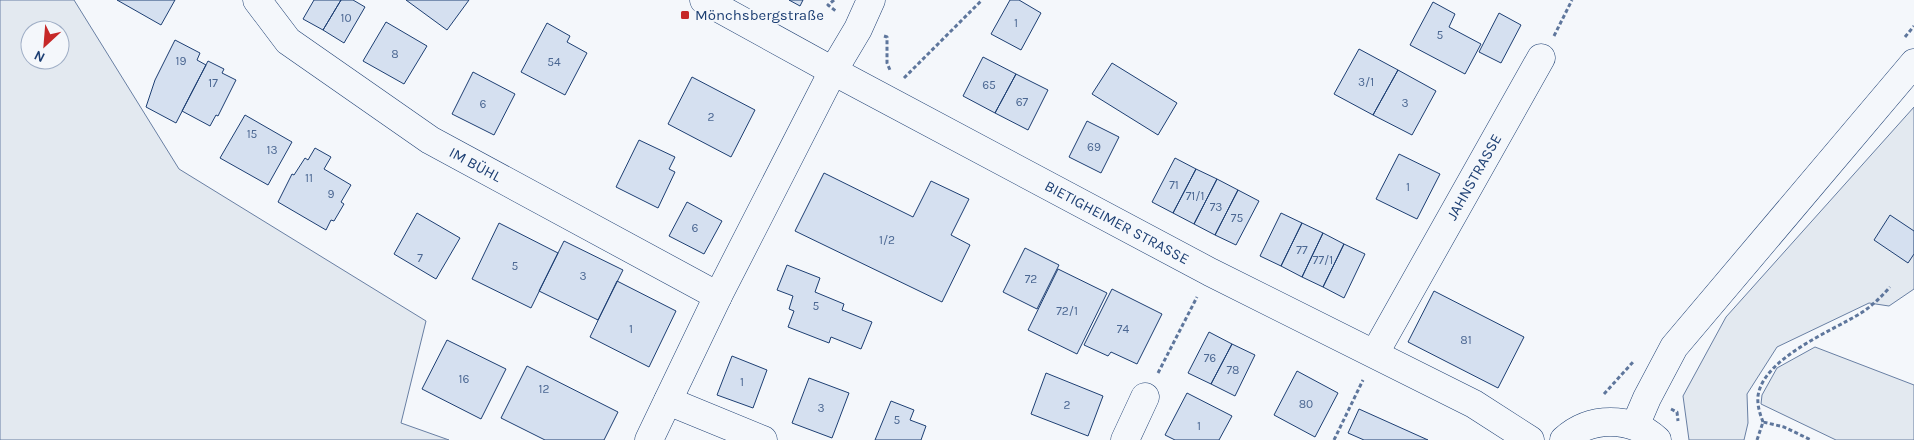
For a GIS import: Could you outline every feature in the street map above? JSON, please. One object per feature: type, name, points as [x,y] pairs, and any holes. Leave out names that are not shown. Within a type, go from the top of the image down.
[{"type":"street","name":"IM BÜHL","points":[[258,0],[288,41],[430,140],[718,296]]},
{"type":"street","name":"BIETIGHEIMER STRASSE","points":[[704,0],[833,71],[890,90],[1210,272],[1474,404],[1530,440]]},
{"type":"street","points":[[649,440],[718,296],[833,71],[858,29],[871,0]]},
{"type":"street","name":"JAHNSTRASSE","points":[[1375,353],[1541,58]]},
{"type":"street","points":[[1564,440],[1585,426],[1603,422],[1622,422],[1646,433],[1674,347],[1914,63]]},
{"type":"street","points":[[1125,440],[1145,397]]},
{"type":"street","points":[[668,401],[763,440]]},
{"type":"path","points":[[890,90],[982,0]]},
{"type":"path","points":[[1541,58],[1572,0]]},
{"type":"path","points":[[858,29],[887,37],[890,90]]},
{"type":"path","points":[[1145,397],[1210,272]]},
{"type":"path","points":[[1757,440],[1763,422],[1759,411],[1758,395],[1774,367],[1793,352],[1862,312],[1879,300],[1890,287]]},
{"type":"path","points":[[1334,440],[1375,353]]},
{"type":"path","points":[[1763,422],[1784,427],[1811,440]]},
{"type":"shaded area","points":[[0,0],[74,0],[179,169],[426,321],[401,423],[449,440],[0,440]]},
{"type":"shaded area","points":[[1914,107],[1914,289],[1889,306],[1869,303],[1777,347],[1747,394],[1748,423],[1744,440],[1689,440],[1683,396],[1726,317]]},
{"type":"shaded area","points":[[1815,347],[1914,385],[1914,440],[1836,440],[1761,404],[1762,395],[1777,368]]},
{"type":"building","points":[[117,0],[175,0],[161,25]]},
{"type":"building","points":[[314,0],[341,0],[323,30],[303,19]]},
{"type":"building","points":[[341,0],[353,0],[365,7],[344,43],[323,30]]},
{"type":"building","points":[[406,0],[469,0],[447,30]]},
{"type":"building","points":[[789,0],[803,0],[800,6]]},
{"type":"building","points":[[1010,0],[1019,0],[1041,13],[1021,50],[991,34]]},
{"type":"building","points":[[1433,2],[1455,14],[1449,27],[1481,44],[1465,74],[1410,45]]},
{"type":"building","points":[[1499,13],[1521,25],[1501,63],[1479,52]]},
{"type":"building","points":[[386,22],[427,46],[404,84],[363,61]]},
{"type":"building","points":[[547,23],[570,36],[567,42],[587,53],[565,95],[521,72]]},
{"type":"building","points":[[175,40],[200,53],[197,60],[206,65],[176,123],[146,107],[155,80]]},
{"type":"building","points":[[1359,49],[1398,70],[1373,115],[1334,94]]},
{"type":"building","points":[[983,57],[1016,74],[995,113],[963,96]]},
{"type":"building","points":[[208,61],[224,69],[222,73],[236,80],[218,116],[216,115],[210,126],[182,111]]},
{"type":"building","points":[[1112,63],[1177,103],[1158,135],[1092,94]]},
{"type":"building","points":[[1398,70],[1436,91],[1412,135],[1373,115]]},
{"type":"building","points":[[473,72],[515,94],[494,135],[452,114]]},
{"type":"building","points":[[1016,74],[1048,90],[1028,130],[995,113]]},
{"type":"building","points":[[692,77],[755,110],[731,157],[668,124]]},
{"type":"building","points":[[245,115],[292,142],[268,185],[220,158]]},
{"type":"building","points":[[1087,121],[1119,137],[1101,173],[1069,157]]},
{"type":"building","points":[[639,140],[675,157],[669,169],[675,172],[658,208],[616,187]]},
{"type":"building","points":[[315,148],[331,157],[324,169],[351,185],[341,202],[344,204],[334,221],[331,220],[326,230],[278,202],[292,174],[294,175],[305,158],[308,160]]},
{"type":"building","points":[[1399,154],[1440,174],[1417,219],[1376,199]]},
{"type":"building","points":[[1175,158],[1196,169],[1173,213],[1152,202]]},
{"type":"building","points":[[1196,169],[1217,179],[1194,224],[1173,213]]},
{"type":"building","points":[[824,173],[913,217],[931,181],[969,199],[951,235],[970,245],[942,302],[795,231]]},
{"type":"building","points":[[1217,179],[1238,190],[1215,235],[1194,224]]},
{"type":"building","points":[[1238,190],[1259,201],[1236,245],[1215,235]]},
{"type":"building","points":[[687,202],[722,221],[704,254],[669,236]]},
{"type":"building","points":[[417,213],[460,238],[436,279],[394,254]]},
{"type":"building","points":[[1281,213],[1302,223],[1281,266],[1260,256]]},
{"type":"building","points":[[1890,215],[1914,231],[1914,254],[1908,263],[1874,240]]},
{"type":"building","points":[[499,223],[558,253],[531,308],[472,279]]},
{"type":"building","points":[[1302,223],[1323,233],[1302,277],[1281,266]]},
{"type":"building","points":[[1323,233],[1344,244],[1323,287],[1302,277]]},
{"type":"building","points":[[564,241],[623,270],[598,320],[539,291]]},
{"type":"building","points":[[1344,244],[1365,254],[1344,298],[1323,287]]},
{"type":"building","points":[[1025,248],[1059,265],[1037,309],[1003,292]]},
{"type":"building","points":[[787,265],[820,278],[815,292],[844,304],[842,310],[872,322],[861,349],[831,337],[829,343],[788,327],[794,311],[789,309],[793,296],[777,290]]},
{"type":"building","points":[[1058,269],[1107,293],[1077,354],[1028,330]]},
{"type":"building","points":[[617,281],[676,311],[649,367],[590,337]]},
{"type":"building","points":[[1112,289],[1162,314],[1137,364],[1111,352],[1108,356],[1084,345]]},
{"type":"building","points":[[1434,291],[1524,337],[1498,388],[1408,342]]},
{"type":"building","points":[[1209,332],[1232,344],[1211,384],[1188,373]]},
{"type":"building","points":[[447,340],[506,369],[481,419],[422,389]]},
{"type":"building","points":[[1232,344],[1255,355],[1235,396],[1211,384]]},
{"type":"building","points":[[732,356],[767,370],[753,408],[717,395]]},
{"type":"building","points":[[527,366],[618,412],[604,440],[545,440],[501,418]]},
{"type":"building","points":[[1297,371],[1338,393],[1315,437],[1274,415]]},
{"type":"building","points":[[1046,373],[1103,396],[1088,436],[1031,414]]},
{"type":"building","points":[[809,378],[849,393],[832,438],[792,423]]},
{"type":"building","points":[[1187,393],[1232,416],[1219,440],[1175,440],[1165,435]]},
{"type":"building","points":[[891,401],[914,410],[910,420],[926,426],[921,440],[875,440]]},
{"type":"building","points":[[1359,409],[1428,440],[1364,440],[1348,433]]},
{"type":"place","name":"Mönchsbergstraße","points":[[685,15]]}]
